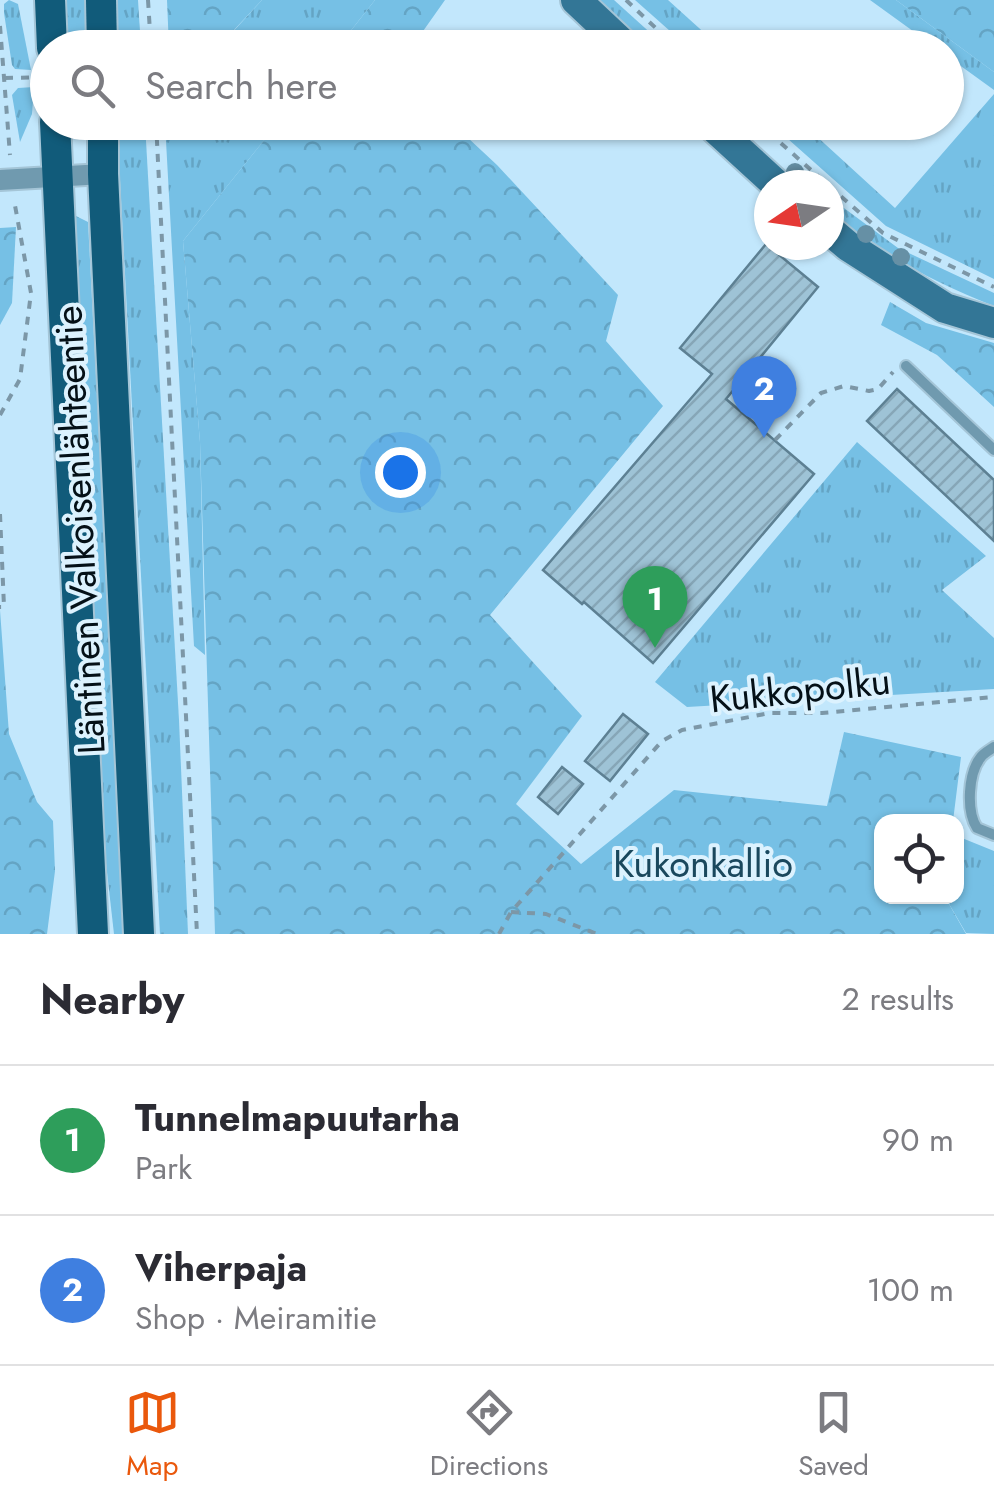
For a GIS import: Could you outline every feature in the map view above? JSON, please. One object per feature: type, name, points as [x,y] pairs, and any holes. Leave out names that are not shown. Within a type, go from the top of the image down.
[{"type":"main road","points":[[50,0],[51,30]]},
{"type":"main road","points":[[101,0],[102,30]]},
{"type":"main road","points":[[576,0],[608,30]]},
{"type":"main road","name":"Läntinen Valkoisenlähteentie","points":[[56,140],[93,934]]},
{"type":"main road","name":"Läntinen Valkoisenlähteentie","points":[[103,140],[139,934]]},
{"type":"main road","points":[[728,140],[761,170]]},
{"type":"main road","points":[[844,243],[945,308],[994,323]]},
{"type":"street","points":[[0,180],[103,174]]},
{"type":"lane","points":[[906,366],[994,450]]},
{"type":"lane","points":[[994,747],[980,758],[970,807],[977,828],[994,835]]},
{"type":"path","points":[[148,0],[150,30]]},
{"type":"path","points":[[626,0],[658,30]]},
{"type":"path","points":[[0,26],[9,148],[0,151]]},
{"type":"path","points":[[4,78],[30,77]]},
{"type":"path","points":[[157,140],[197,934]]},
{"type":"path","points":[[778,140],[811,170]]},
{"type":"path","points":[[844,199],[883,233],[994,287]]},
{"type":"path","points":[[0,415],[20,379],[31,294],[15,210]]},
{"type":"path","points":[[775,440],[821,393],[844,386],[878,389],[894,371],[906,366]]},
{"type":"path","points":[[0,514],[4,607],[0,608]]},
{"type":"path","name":"Kukkopolku","points":[[499,934],[511,912],[662,741],[682,730],[770,712],[822,713],[994,698]]},
{"type":"path","points":[[511,912],[546,914],[597,934]]},
{"type":"green space","points":[[9,0],[18,4],[30,70],[15,69],[12,65],[4,4]]},
{"type":"green space","points":[[62,0],[88,0],[89,30],[63,30]]},
{"type":"green space","points":[[114,0],[138,0],[140,30],[115,30]]},
{"type":"green space","points":[[167,0],[262,0],[234,30],[168,30]]},
{"type":"green space","points":[[262,0],[375,0],[351,30],[234,30]]},
{"type":"green space","points":[[375,0],[445,0],[424,30],[351,30]]},
{"type":"green space","points":[[596,0],[614,0],[647,30],[630,30]]},
{"type":"green space","points":[[635,0],[668,0],[701,30],[669,30]]},
{"type":"green space","points":[[870,0],[896,0],[937,30],[911,30]]},
{"type":"green space","points":[[896,0],[994,0],[994,72],[964,50],[964,30],[937,30]]},
{"type":"green space","points":[[964,50],[994,72],[994,90],[964,68]]},
{"type":"green space","points":[[30,87],[30,119],[20,142],[12,95],[18,88]]},
{"type":"green space","points":[[994,94],[994,279],[886,226],[844,189],[844,170],[823,170],[789,140],[821,140],[895,208],[954,140],[964,140],[964,129]]},
{"type":"green space","points":[[118,140],[146,140],[179,720],[188,934],[160,934]]},
{"type":"green space","points":[[166,140],[264,140],[183,241],[200,442],[205,655],[194,646]]},
{"type":"green space","name":"Kukonkallio","points":[[264,140],[470,140],[618,295],[606,341],[663,406],[490,615],[582,716],[516,804],[581,864],[674,790],[827,806],[844,732],[961,757],[954,814],[874,814],[874,904],[949,904],[966,934],[215,934],[200,442],[183,241]]},
{"type":"green space","points":[[844,208],[898,248],[994,293],[994,306],[928,277],[844,222]]},
{"type":"green space","points":[[76,216],[88,222],[125,934],[114,934],[103,837],[72,220]]},
{"type":"green space","points":[[16,227],[12,303],[0,325],[0,228]]},
{"type":"green space","points":[[890,302],[926,323],[994,343],[994,407],[937,355],[881,325]]},
{"type":"green space","points":[[857,442],[986,556],[942,590],[994,638],[994,689],[687,707],[655,682]]},
{"type":"green space","points":[[0,610],[9,734],[37,802],[53,821],[55,871],[47,934],[0,934]]},
{"type":"green space","points":[[964,839],[994,851],[994,934],[966,933],[949,904],[964,904]]},
{"type":"building","points":[[754,259],[785,260],[818,287],[726,399],[814,474],[653,663],[543,570],[712,374],[680,348]]},
{"type":"building","points":[[897,389],[994,480],[994,541],[867,421]]},
{"type":"building","points":[[623,714],[648,734],[610,781],[585,761]]},
{"type":"building","points":[[562,767],[583,784],[558,814],[538,797]]},
{"type":"place","name":"Viherpaja","points":[[764,438]]},
{"type":"place","name":"Tunnelmapuutarha","points":[[655,648]]}]
